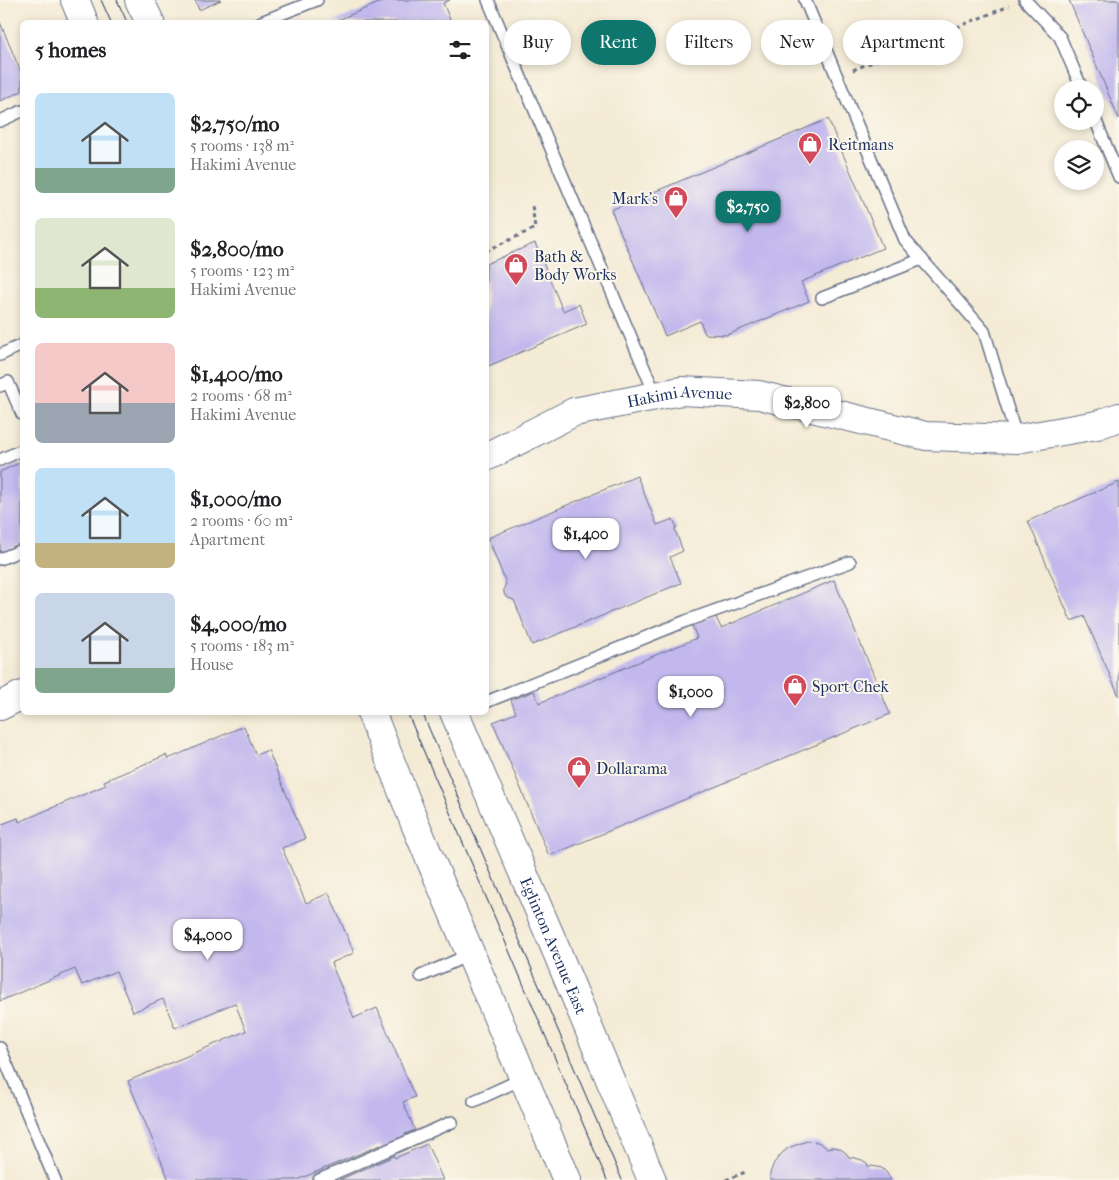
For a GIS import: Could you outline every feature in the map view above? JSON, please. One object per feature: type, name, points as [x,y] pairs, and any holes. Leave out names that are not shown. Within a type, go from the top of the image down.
[{"type":"main road","points":[[75,0],[83,20]]},
{"type":"main road","points":[[139,0],[149,20]]},
{"type":"main road","name":"Hakimi Avenue","points":[[489,455],[574,412],[681,391],[759,396],[926,436],[1017,439],[1097,425],[1119,417]]},
{"type":"main road","points":[[0,706],[20,696]]},
{"type":"main road","points":[[372,715],[416,826],[567,1180]]},
{"type":"main road","name":"Eglinton Avenue East","points":[[457,715],[652,1180]]},
{"type":"lane","points":[[267,20],[317,0]]},
{"type":"lane","points":[[488,0],[656,396]]},
{"type":"lane","points":[[805,0],[905,240],[984,331],[1017,439]]},
{"type":"lane","points":[[1025,0],[1060,37],[1078,80]]},
{"type":"lane","points":[[0,121],[20,112]]},
{"type":"lane","points":[[1100,130],[1119,177]]},
{"type":"lane","points":[[822,298],[922,259]]},
{"type":"lane","points":[[0,355],[20,346]]},
{"type":"lane","points":[[0,386],[8,382],[20,409]]},
{"type":"lane","points":[[0,460],[20,451]]},
{"type":"lane","points":[[0,559],[20,551]]},
{"type":"lane","points":[[489,701],[686,621],[850,562]]},
{"type":"lane","points":[[421,976],[472,954]]},
{"type":"lane","points":[[0,1048],[55,1180]]},
{"type":"lane","points":[[474,1101],[524,1078]]},
{"type":"lane","points":[[319,1180],[452,1122]]},
{"type":"path","points":[[838,79],[854,69],[1011,5]]},
{"type":"path","points":[[489,250],[535,228],[532,205]]},
{"type":"path","points":[[726,1180],[748,1171]]},
{"type":"building","points":[[195,0],[221,0],[199,10]]},
{"type":"building","points":[[386,0],[450,0],[443,3],[450,20],[338,20]]},
{"type":"building","points":[[1069,0],[1119,0],[1119,119]]},
{"type":"building","points":[[0,22],[20,70],[20,92],[0,101]]},
{"type":"building","points":[[828,119],[883,248],[801,282],[809,301],[727,335],[705,334],[700,321],[665,336],[611,210]]},
{"type":"building","points":[[535,243],[563,311],[579,304],[587,324],[489,366],[489,263]]},
{"type":"building","points":[[19,463],[20,465],[20,545],[1,553],[0,550],[0,472]]},
{"type":"building","points":[[637,476],[657,525],[673,519],[677,528],[675,530],[683,551],[670,557],[681,583],[532,645],[514,600],[506,597],[504,593],[506,583],[489,538]]},
{"type":"building","points":[[1119,482],[1119,696],[1084,616],[1071,621],[1028,521]]},
{"type":"building","points":[[834,580],[890,714],[549,856],[493,722],[516,713],[511,700],[534,691],[539,703],[697,638],[692,625],[715,615],[721,628]]},
{"type":"building","points":[[244,726],[256,755],[268,750],[305,839],[282,848],[306,903],[329,893],[354,953],[331,963],[354,1018],[377,1008],[415,1097],[403,1102],[415,1130],[405,1134],[407,1139],[382,1149],[380,1145],[297,1180],[169,1180],[128,1081],[246,1031],[235,1003],[175,1028],[163,999],[133,1012],[116,971],[82,985],[75,969],[0,1001],[0,825],[18,818],[19,822],[106,785],[104,781],[166,755],[168,759]]},
{"type":"building","points":[[807,1141],[818,1142],[827,1148],[839,1148],[849,1157],[862,1160],[868,1166],[882,1168],[891,1180],[770,1180],[770,1173],[774,1163],[781,1154],[788,1148]]},
{"type":"building","points":[[427,1144],[443,1180],[339,1180],[394,1156],[395,1158]]},
{"type":"tram line","points":[[101,0],[110,20]]},
{"type":"tram line","points":[[117,0],[126,20]]},
{"type":"tram line","points":[[408,715],[607,1180]]},
{"type":"tram line","points":[[423,715],[622,1180]]},
{"type":"place","name":"Reitmans","points":[[810,165]]},
{"type":"place","name":"Mark's","points":[[676,219]]},
{"type":"place","name":"Bath & Body Works","points":[[516,286]]},
{"type":"place","name":"Sport Chek","points":[[795,707]]},
{"type":"place","name":"Dollarama","points":[[579,789]]}]
